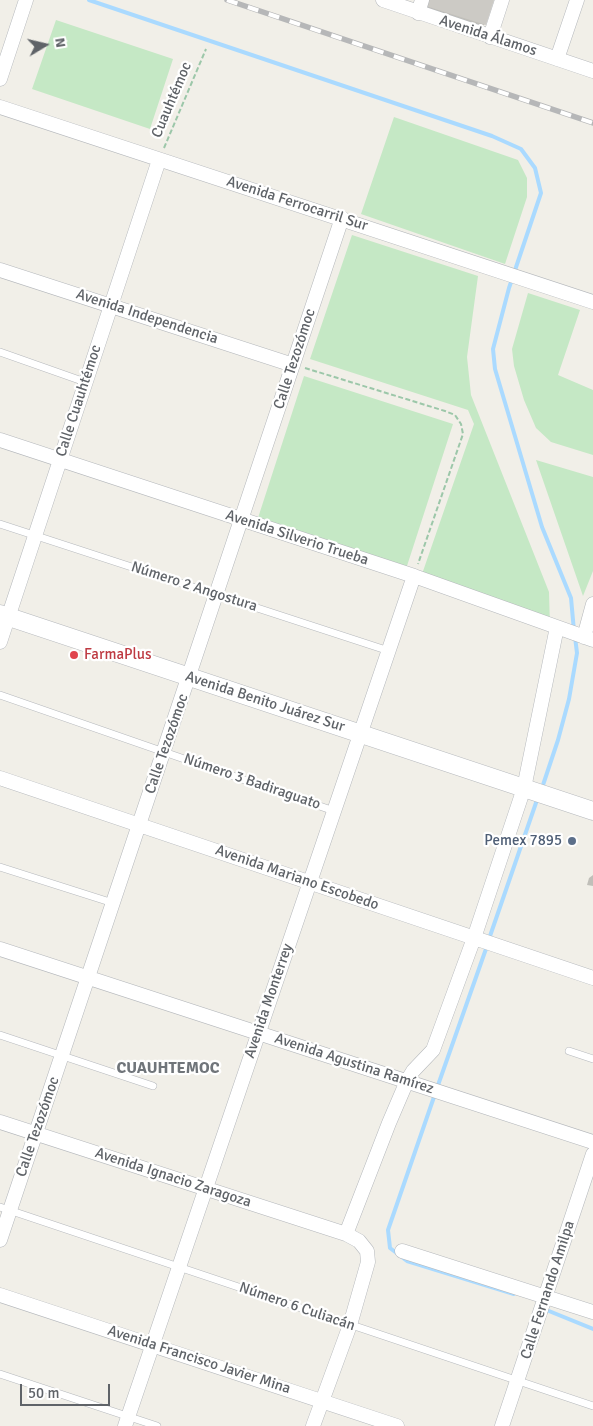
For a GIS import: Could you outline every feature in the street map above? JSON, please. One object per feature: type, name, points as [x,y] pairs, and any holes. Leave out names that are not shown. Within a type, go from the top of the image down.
[{"type":"street","points":[[0,79],[26,0]]},
{"type":"street","name":"Avenida Álamos","points":[[383,0],[420,6],[490,37],[593,71]]},
{"type":"street","points":[[490,37],[502,0]]},
{"type":"street","points":[[557,59],[576,0]]},
{"type":"street","name":"Avenida Ferrocarril Sur","points":[[0,107],[593,302]]},
{"type":"street","name":"Calle Cuauhtémoc","points":[[0,642],[4,615],[35,535],[159,160]]},
{"type":"street","name":"Calle Tezozómoc","points":[[0,1240],[5,1209],[36,1134],[342,218]]},
{"type":"street","name":"Avenida Independencia","points":[[0,270],[293,365]]},
{"type":"street","name":"Avenida Silverio Trueba","points":[[0,440],[414,576],[589,638]]},
{"type":"street","name":"Avenida Monterrey","points":[[127,1421],[414,576]]},
{"type":"street","points":[[589,638],[593,604]]},
{"type":"street","name":"Avenida Benito Juárez Sur","points":[[4,615],[593,811]]},
{"type":"street","points":[[346,1234],[389,1122],[412,1082],[413,1071],[433,1050],[527,789],[557,627]]},
{"type":"street","name":"Avenida Mariano Escobedo","points":[[0,778],[593,978]]},
{"type":"street","name":"Avenida Agustina Ramírez","points":[[0,950],[593,1142]]},
{"type":"street","name":"Avenida Ignacio Zaragoza","points":[[0,1122],[346,1234],[359,1241],[367,1251],[368,1262],[350,1324],[314,1426]]},
{"type":"street","name":"Calle Fernando Amilpa","points":[[502,1426],[593,1154]]},
{"type":"street","points":[[402,1251],[593,1312]]},
{"type":"street","name":"Avenida Francisco Javier Mina","points":[[0,1295],[397,1426]]},
{"type":"lane","points":[[0,352],[86,382]]},
{"type":"lane","name":"Número 2 Angostura","points":[[0,524],[389,651]]},
{"type":"lane","name":"Número 3 Badiraguato","points":[[0,695],[334,811]]},
{"type":"lane","points":[[0,867],[113,903]]},
{"type":"lane","points":[[0,1035],[152,1086]]},
{"type":"lane","points":[[568,1051],[593,1059]]},
{"type":"lane","name":"Número 6 Culiacán","points":[[5,1209],[593,1406]]},
{"type":"lane","points":[[0,1374],[127,1421],[157,1426]]},
{"type":"path","name":"Cuauhtémoc","points":[[159,160],[206,49]]},
{"type":"path","points":[[293,365],[445,410],[455,415],[461,424],[463,434],[414,576]]},
{"type":"green space","points":[[56,20],[173,59],[150,129],[32,89]]},
{"type":"green space","points":[[394,117],[518,160],[527,178],[527,197],[505,264],[361,214]]},
{"type":"green space","points":[[352,235],[478,276],[467,357],[471,395],[549,592],[550,627],[421,577],[474,424],[468,410],[310,359]]},
{"type":"green space","points":[[528,293],[580,310],[558,375],[593,390],[593,455],[551,442],[536,428],[524,400],[514,366],[512,349]]},
{"type":"green space","points":[[304,376],[453,424],[406,569],[257,521]]},
{"type":"green space","points":[[536,460],[593,477],[593,571],[583,596]]},
{"type":"building","points":[[428,0],[494,0],[486,25],[426,6]]},
{"type":"waterway","points":[[89,0],[492,136],[521,149],[535,168],[541,193],[509,288],[493,349],[495,369],[542,527],[571,598],[574,631]]},
{"type":"waterway","points":[[542,788],[569,699],[577,653],[575,637]]},
{"type":"waterway","points":[[489,939],[538,797]]},
{"type":"waterway","points":[[437,1088],[487,946]]},
{"type":"waterway","points":[[435,1094],[388,1230],[390,1248],[407,1261],[514,1294]]},
{"type":"waterway","points":[[544,1309],[593,1329]]},
{"type":"railway","points":[[227,0],[593,123]]},
{"type":"place","name":"FarmaPlus","points":[[74,655]]},
{"type":"place","name":"Pemex 7895","points":[[572,841]]},
{"type":"district","name":"CUAUHTEMOC","points":[[168,1069]]}]
